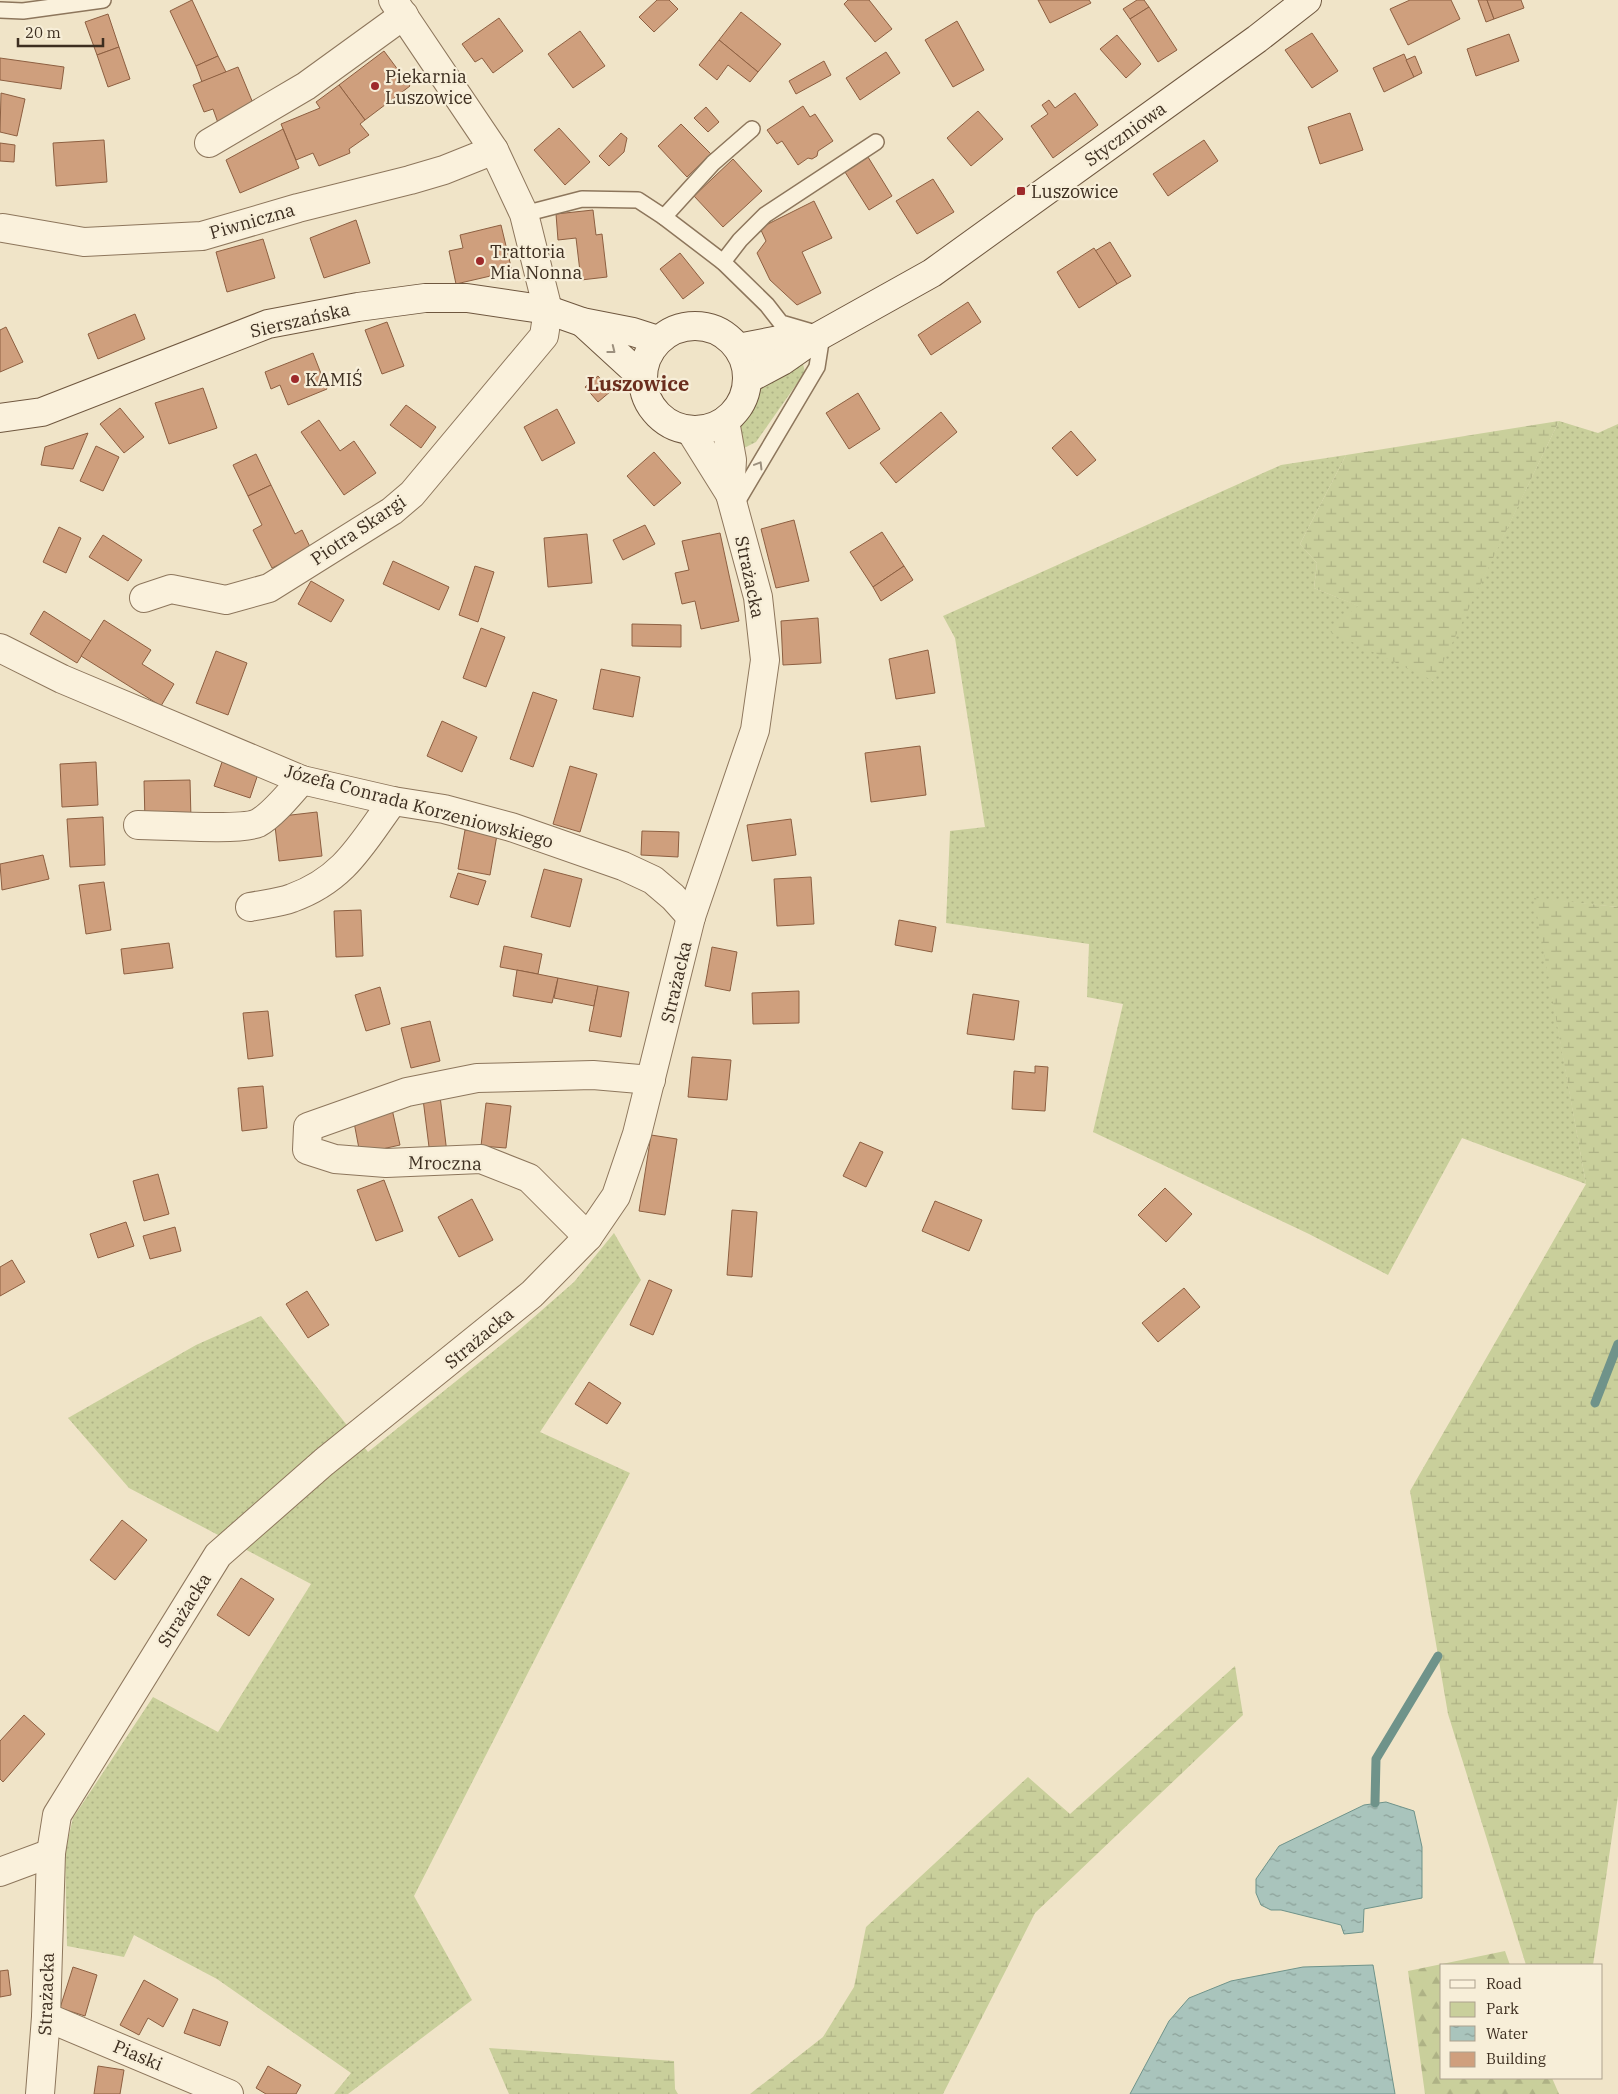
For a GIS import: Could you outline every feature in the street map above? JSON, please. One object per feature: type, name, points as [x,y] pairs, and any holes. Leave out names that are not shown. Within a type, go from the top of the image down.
[{"type":"street","name":"Styczniowa","points":[[748,379],[932,273],[1250,45],[1307,0]]},
{"type":"street","points":[[209,143],[306,86],[398,8],[494,150],[524,214],[548,310]]},
{"type":"street","name":"Piwniczna","points":[[3,228],[84,242],[202,236],[298,208],[444,170],[494,150]]},
{"type":"street","name":"Sierszańska","points":[[0,418],[42,412],[60,406],[190,352],[268,324],[358,307],[425,298],[467,298],[548,310],[582,322],[633,332],[658,340]]},
{"type":"street","name":"Piotra Skargi","points":[[144,598],[171,589],[226,600],[269,588],[392,511],[412,494],[544,336],[548,310]]},
{"type":"street","name":"Sierszańska","points":[[582,322],[642,377]]},
{"type":"street","points":[[700,325],[715,329],[728,337],[738,348],[744,358],[748,379],[745,396],[737,410],[725,422],[708,429],[690,430],[666,422],[648,402],[642,377],[646,357],[658,340],[670,331],[685,326],[700,325]]},
{"type":"street","name":"Styczniowa","points":[[738,348],[779,340],[817,338]]},
{"type":"street","name":"Strażacka","points":[[40,2094],[46,2017],[52,1853],[57,1815],[218,1555],[324,1462],[532,1294],[588,1237],[616,1196],[637,1134],[691,917],[755,730],[765,660],[758,597],[732,500],[732,460],[725,422]]},
{"type":"street","name":"Strażacka","points":[[690,430],[732,500]]},
{"type":"street","name":"Józefa Conrada Korzeniowskiego","points":[[0,648],[62,679],[200,739],[302,780],[393,801],[444,809],[511,827],[623,866],[653,880],[673,897],[691,917]]},
{"type":"street","points":[[138,825],[234,826],[258,823],[285,799],[302,780]]},
{"type":"street","points":[[250,907],[292,899],[321,884],[343,869],[393,801]]},
{"type":"street","name":"Mroczna","points":[[588,1237],[528,1178],[480,1159],[386,1162],[335,1159],[307,1150],[308,1127],[406,1092],[477,1078],[593,1075],[651,1080]]},
{"type":"street","points":[[0,1872],[52,1853]]},
{"type":"street","name":"Piaski","points":[[46,2017],[229,2094]]},
{"type":"lane","points":[[0,10],[23,11],[102,0]]},
{"type":"lane","points":[[664,217],[713,163],[752,129]]},
{"type":"lane","points":[[723,262],[740,240],[765,215],[876,142]]},
{"type":"lane","points":[[524,214],[582,199],[638,200],[664,217],[723,262],[767,305],[781,323],[817,338],[817,367],[732,500]]},
{"type":"green space","points":[[803,364],[805,372],[756,442],[738,451],[737,433],[739,418],[744,405],[762,386]]},
{"type":"green space","points":[[1559,421],[1598,433],[1618,424],[1618,907],[1535,899],[1586,1184],[1462,1138],[1388,1275],[1309,1234],[1093,1132],[1123,1004],[1087,997],[1089,944],[946,923],[950,831],[985,827],[955,638],[943,616],[1281,465],[1346,455],[1300,544],[1317,563],[1314,588],[1359,606],[1433,681]]},
{"type":"green space","points":[[1559,421],[1434,681],[1329,631],[1358,606],[1314,588],[1317,563],[1300,544],[1346,455]]},
{"type":"green space","points":[[1534,898],[1618,907],[1618,1796],[1593,1964],[1526,1964],[1448,1714],[1410,1491],[1586,1184]]},
{"type":"green space","points":[[614,1233],[641,1280],[540,1432],[630,1473],[414,1896],[472,2000],[348,2094],[334,2094],[351,2073],[217,1979],[134,1935],[124,1957],[67,1946],[65,1852],[73,1818],[153,1697],[218,1732],[311,1584],[129,1488],[68,1418],[196,1345],[261,1316],[368,1452],[517,1332],[574,1282]]},
{"type":"green space","points":[[1235,1666],[1243,1715],[1035,1913],[943,2094],[750,2094],[823,2037],[854,1987],[866,1927],[1028,1777],[1070,1814]]},
{"type":"green space","points":[[1505,1951],[1510,1964],[1442,1964]]},
{"type":"green space","points":[[1440,1964],[1440,2079],[1552,2079],[1559,2094],[1425,2094],[1408,1971]]},
{"type":"green space","points":[[489,2048],[674,2061],[675,2089],[678,2094],[509,2094]]},
{"type":"water","points":[[1386,1802],[1414,1811],[1422,1847],[1422,1898],[1364,1909],[1363,1932],[1344,1934],[1341,1925],[1281,1910],[1271,1910],[1261,1905],[1256,1893],[1256,1879],[1279,1846],[1364,1805]]},
{"type":"water","points":[[1373,1965],[1395,2094],[1130,2094],[1169,2021],[1189,1998],[1231,1981],[1303,1967]]},
{"type":"building","points":[[192,0],[218,56],[196,66],[170,11]]},
{"type":"building","points":[[657,0],[669,0],[678,9],[654,32],[639,17]]},
{"type":"building","points":[[848,0],[869,0],[892,29],[875,42],[844,4]]},
{"type":"building","points":[[1038,0],[1089,0],[1091,3],[1050,23]]},
{"type":"building","points":[[1137,0],[1144,0],[1149,7],[1130,19],[1123,9]]},
{"type":"building","points":[[1410,0],[1451,0],[1460,19],[1408,45],[1390,9]]},
{"type":"building","points":[[1478,0],[1487,0],[1494,19],[1486,22]]},
{"type":"building","points":[[1487,0],[1521,0],[1524,8],[1494,19]]},
{"type":"building","points":[[1149,7],[1177,50],[1158,62],[1130,19]]},
{"type":"building","points":[[741,12],[781,44],[758,72],[719,40]]},
{"type":"building","points":[[108,14],[119,47],[97,55],[85,22]]},
{"type":"building","points":[[499,18],[523,51],[493,73],[482,58],[475,62],[462,44]]},
{"type":"building","points":[[957,21],[984,70],[953,87],[925,40]]},
{"type":"building","points":[[580,31],[605,66],[573,88],[548,54]]},
{"type":"building","points":[[1312,33],[1338,71],[1312,88],[1285,50]]},
{"type":"building","points":[[1509,34],[1519,61],[1476,76],[1467,49]]},
{"type":"building","points":[[1117,35],[1141,64],[1126,78],[1100,49]]},
{"type":"building","points":[[719,40],[758,72],[750,82],[728,65],[717,80],[699,65]]},
{"type":"building","points":[[119,47],[130,79],[108,87],[97,55]]},
{"type":"building","name":"Piekarnia Luszowice","points":[[384,51],[410,86],[365,120],[339,85]]},
{"type":"building","points":[[886,52],[900,73],[860,100],[846,78]]},
{"type":"building","points":[[1404,54],[1414,77],[1384,92],[1373,68]]},
{"type":"building","points":[[218,56],[226,72],[202,82],[196,66]]},
{"type":"building","points":[[1415,56],[1422,73],[1414,77],[1406,60]]},
{"type":"building","points":[[0,58],[64,67],[61,89],[0,80]]},
{"type":"building","points":[[824,61],[831,75],[796,94],[789,81]]},
{"type":"building","points":[[238,67],[255,108],[218,123],[213,109],[204,112],[193,85]]},
{"type":"building","points":[[339,85],[365,120],[360,124],[369,135],[349,149],[350,153],[319,166],[313,153],[296,160],[281,124],[320,108],[316,102]]},
{"type":"building","points":[[1,93],[25,99],[17,136],[0,132]]},
{"type":"building","points":[[1075,93],[1098,125],[1053,158],[1031,126],[1048,114],[1042,105],[1049,100],[1055,108]]},
{"type":"building","points":[[803,106],[810,117],[815,114],[833,141],[818,151],[817,156],[812,159],[808,158],[798,165],[782,141],[777,144],[767,130]]},
{"type":"building","points":[[706,107],[719,122],[708,132],[694,118]]},
{"type":"building","points":[[978,111],[1003,139],[971,166],[947,138]]},
{"type":"building","points":[[1350,113],[1363,150],[1320,164],[1308,127]]},
{"type":"building","points":[[681,124],[711,154],[687,177],[658,146]]},
{"type":"building","points":[[559,128],[590,162],[565,185],[534,150]]},
{"type":"building","points":[[283,129],[299,168],[240,193],[226,160]]},
{"type":"building","points":[[621,133],[627,138],[624,152],[609,166],[599,156]]},
{"type":"building","points":[[104,140],[107,182],[56,186],[53,143]]},
{"type":"building","points":[[1204,140],[1218,161],[1168,196],[1153,174]]},
{"type":"building","points":[[0,143],[15,145],[14,162],[0,161]]},
{"type":"building","points":[[868,157],[892,196],[869,210],[845,172]]},
{"type":"building","points":[[733,159],[762,191],[723,227],[694,196]]},
{"type":"building","points":[[933,179],[954,212],[917,234],[896,201]]},
{"type":"building","points":[[814,201],[832,238],[802,252],[821,293],[797,305],[770,280],[757,253],[766,241],[760,228]]},
{"type":"building","points":[[593,210],[596,235],[602,234],[607,277],[581,280],[576,238],[558,240],[556,214]]},
{"type":"building","points":[[356,220],[370,263],[324,278],[310,238]]},
{"type":"building","name":"Trattoria Mia Nonna","points":[[501,225],[512,271],[456,284],[449,251],[463,248],[460,235]]},
{"type":"building","points":[[263,239],[275,278],[227,292],[216,252]]},
{"type":"building","points":[[1110,242],[1131,276],[1117,284],[1095,251]]},
{"type":"building","points":[[1094,248],[1117,284],[1079,308],[1057,272]]},
{"type":"building","points":[[680,253],[704,283],[683,299],[660,269]]},
{"type":"building","points":[[968,302],[981,322],[931,355],[918,335]]},
{"type":"building","points":[[135,314],[145,339],[98,359],[88,334]]},
{"type":"building","points":[[387,322],[404,366],[382,374],[365,330]]},
{"type":"building","points":[[6,327],[23,362],[0,372],[0,330]]},
{"type":"building","name":"KAMIŚ","points":[[313,353],[327,389],[288,405],[280,385],[271,389],[265,372]]},
{"type":"building","points":[[598,376],[611,391],[598,402],[585,387]]},
{"type":"building","points":[[203,388],[217,428],[169,444],[155,403]]},
{"type":"building","points":[[858,393],[880,429],[849,449],[826,413]]},
{"type":"building","points":[[406,405],[436,427],[421,448],[390,425]]},
{"type":"building","points":[[120,408],[144,437],[124,453],[100,424]]},
{"type":"building","points":[[557,409],[575,443],[542,461],[524,427]]},
{"type":"building","points":[[941,412],[957,432],[896,483],[880,463]]},
{"type":"building","points":[[319,420],[340,451],[354,441],[376,473],[344,495],[301,432]]},
{"type":"building","points":[[1071,431],[1096,460],[1077,476],[1052,448]]},
{"type":"building","points":[[88,433],[73,469],[41,465],[45,447]]},
{"type":"building","points":[[96,446],[119,457],[103,491],[80,481]]},
{"type":"building","points":[[654,452],[681,483],[654,506],[627,476]]},
{"type":"building","points":[[256,454],[271,485],[248,496],[233,465]]},
{"type":"building","points":[[271,485],[295,534],[302,530],[311,549],[272,568],[253,530],[262,525],[248,496]]},
{"type":"building","points":[[794,520],[809,581],[776,588],[761,529]]},
{"type":"building","points":[[645,525],[655,544],[623,560],[613,540]]},
{"type":"building","points":[[59,527],[81,538],[66,573],[43,562]]},
{"type":"building","points":[[882,532],[904,566],[873,587],[850,552]]},
{"type":"building","points":[[720,533],[739,621],[701,629],[695,601],[682,604],[675,573],[689,570],[682,541]]},
{"type":"building","points":[[587,534],[592,583],[548,587],[544,538]]},
{"type":"building","points":[[103,535],[142,560],[128,581],[89,557]]},
{"type":"building","points":[[393,561],[449,587],[439,610],[383,584]]},
{"type":"building","points":[[475,566],[494,572],[478,622],[459,615]]},
{"type":"building","points":[[904,566],[913,580],[881,601],[873,587]]},
{"type":"building","points":[[311,581],[344,600],[331,622],[298,604]]},
{"type":"building","points":[[44,611],[91,641],[77,663],[30,634]]},
{"type":"building","points":[[818,618],[821,663],[783,665],[781,621]]},
{"type":"building","points":[[104,620],[151,650],[142,664],[174,684],[161,706],[81,656]]},
{"type":"building","points":[[632,624],[681,625],[681,647],[632,646]]},
{"type":"building","points":[[481,628],[505,637],[486,687],[463,678]]},
{"type":"building","points":[[928,650],[935,693],[896,699],[889,659]]},
{"type":"building","points":[[216,651],[247,663],[228,715],[196,703]]},
{"type":"building","points":[[601,669],[640,677],[633,717],[593,709]]},
{"type":"building","points":[[533,692],[557,700],[533,767],[510,759]]},
{"type":"building","points":[[442,721],[477,737],[462,772],[427,756]]},
{"type":"building","points":[[920,746],[926,795],[871,802],[865,753]]},
{"type":"building","points":[[96,762],[98,805],[62,807],[60,764]]},
{"type":"building","points":[[222,762],[258,774],[250,798],[214,786]]},
{"type":"building","points":[[570,766],[597,774],[580,832],[553,824]]},
{"type":"building","points":[[190,780],[191,819],[145,821],[144,781]]},
{"type":"building","points":[[317,812],[322,856],[279,861],[274,817]]},
{"type":"building","points":[[103,817],[105,865],[70,867],[67,819]]},
{"type":"building","points":[[791,819],[796,855],[752,861],[747,825]]},
{"type":"building","points":[[465,830],[497,835],[490,875],[458,869]]},
{"type":"building","points":[[642,831],[679,832],[678,857],[641,855]]},
{"type":"building","points":[[43,855],[49,879],[2,890],[0,864]]},
{"type":"building","points":[[544,869],[582,879],[570,927],[531,917]]},
{"type":"building","points":[[458,873],[486,881],[478,905],[450,897]]},
{"type":"building","points":[[811,877],[814,924],[777,926],[774,879]]},
{"type":"building","points":[[104,882],[111,930],[86,934],[79,885]]},
{"type":"building","points":[[361,910],[363,956],[336,957],[334,911]]},
{"type":"building","points":[[899,920],[936,927],[932,952],[895,945]]},
{"type":"building","points":[[169,943],[173,968],[124,974],[121,949]]},
{"type":"building","points":[[504,946],[542,954],[538,974],[500,967]]},
{"type":"building","points":[[712,947],[737,952],[730,991],[705,986]]},
{"type":"building","points":[[517,970],[558,978],[552,1003],[513,996]]},
{"type":"building","points":[[558,978],[598,986],[594,1006],[554,998]]},
{"type":"building","points":[[598,986],[629,992],[621,1037],[589,1031]]},
{"type":"building","points":[[380,987],[390,1024],[366,1031],[355,995]]},
{"type":"building","points":[[799,991],[799,1023],[753,1024],[752,993]]},
{"type":"building","points":[[973,994],[1019,1001],[1014,1040],[967,1034]]},
{"type":"building","points":[[268,1011],[273,1056],[248,1059],[243,1013]]},
{"type":"building","points":[[430,1021],[440,1061],[411,1068],[401,1028]]},
{"type":"building","points":[[692,1057],[731,1060],[727,1100],[688,1097]]},
{"type":"building","points":[[1035,1066],[1048,1067],[1045,1111],[1012,1109],[1014,1071],[1035,1073]]},
{"type":"building","points":[[263,1086],[267,1128],[242,1131],[238,1088]]},
{"type":"building","points":[[440,1096],[447,1153],[430,1155],[423,1099]]},
{"type":"building","points":[[486,1103],[511,1106],[506,1148],[481,1146]]},
{"type":"building","points":[[392,1109],[400,1145],[360,1154],[353,1117]]},
{"type":"building","points":[[651,1135],[677,1139],[665,1215],[639,1211]]},
{"type":"building","points":[[860,1142],[883,1152],[866,1187],[843,1176]]},
{"type":"building","points":[[158,1174],[169,1214],[144,1221],[133,1181]]},
{"type":"building","points":[[384,1180],[403,1231],[376,1241],[357,1190]]},
{"type":"building","points":[[1165,1188],[1192,1214],[1166,1242],[1138,1215]]},
{"type":"building","points":[[472,1199],[493,1240],[459,1257],[438,1217]]},
{"type":"building","points":[[935,1201],[982,1220],[969,1251],[922,1231]]},
{"type":"building","points":[[732,1210],[757,1212],[752,1277],[727,1275]]},
{"type":"building","points":[[126,1222],[134,1246],[98,1258],[90,1234]]},
{"type":"building","points":[[175,1227],[181,1251],[150,1259],[143,1236]]},
{"type":"building","points":[[12,1260],[25,1282],[0,1296],[0,1267]]},
{"type":"building","points":[[649,1280],[672,1290],[653,1335],[630,1325]]},
{"type":"building","points":[[1184,1288],[1200,1307],[1158,1342],[1142,1323]]},
{"type":"building","points":[[307,1291],[329,1325],[308,1338],[286,1304]]},
{"type":"building","points":[[589,1382],[621,1403],[607,1424],[575,1404]]},
{"type":"building","points":[[122,1520],[147,1540],[115,1580],[90,1560]]},
{"type":"building","points":[[241,1578],[274,1599],[249,1636],[217,1615]]},
{"type":"building","points":[[24,1715],[45,1734],[3,1782],[0,1779],[0,1741]]},
{"type":"building","points":[[73,1967],[97,1975],[85,2016],[60,2008]]},
{"type":"building","points":[[8,1970],[11,1995],[0,1997],[0,1971]]},
{"type":"building","points":[[144,1980],[178,1999],[163,2027],[148,2018],[139,2035],[120,2025]]},
{"type":"building","points":[[193,2009],[228,2022],[220,2046],[184,2033]]},
{"type":"building","points":[[98,2066],[124,2070],[120,2094],[94,2094]]},
{"type":"building","points":[[268,2066],[301,2085],[296,2094],[266,2094],[256,2088]]},
{"type":"waterway","points":[[1595,1403],[1618,1344]]},
{"type":"waterway","points":[[1375,1803],[1376,1759],[1438,1656]]},
{"type":"place","name":"Piekarnia Luszowice","points":[[375,86]]},
{"type":"place","name":"Luszowice","points":[[1021,191]]},
{"type":"place","name":"Trattoria Mia Nonna","points":[[480,261]]},
{"type":"place","name":"KAMIŚ","points":[[295,379]]},
{"type":"district","name":"Luszowice","points":[[638,383]]}]
